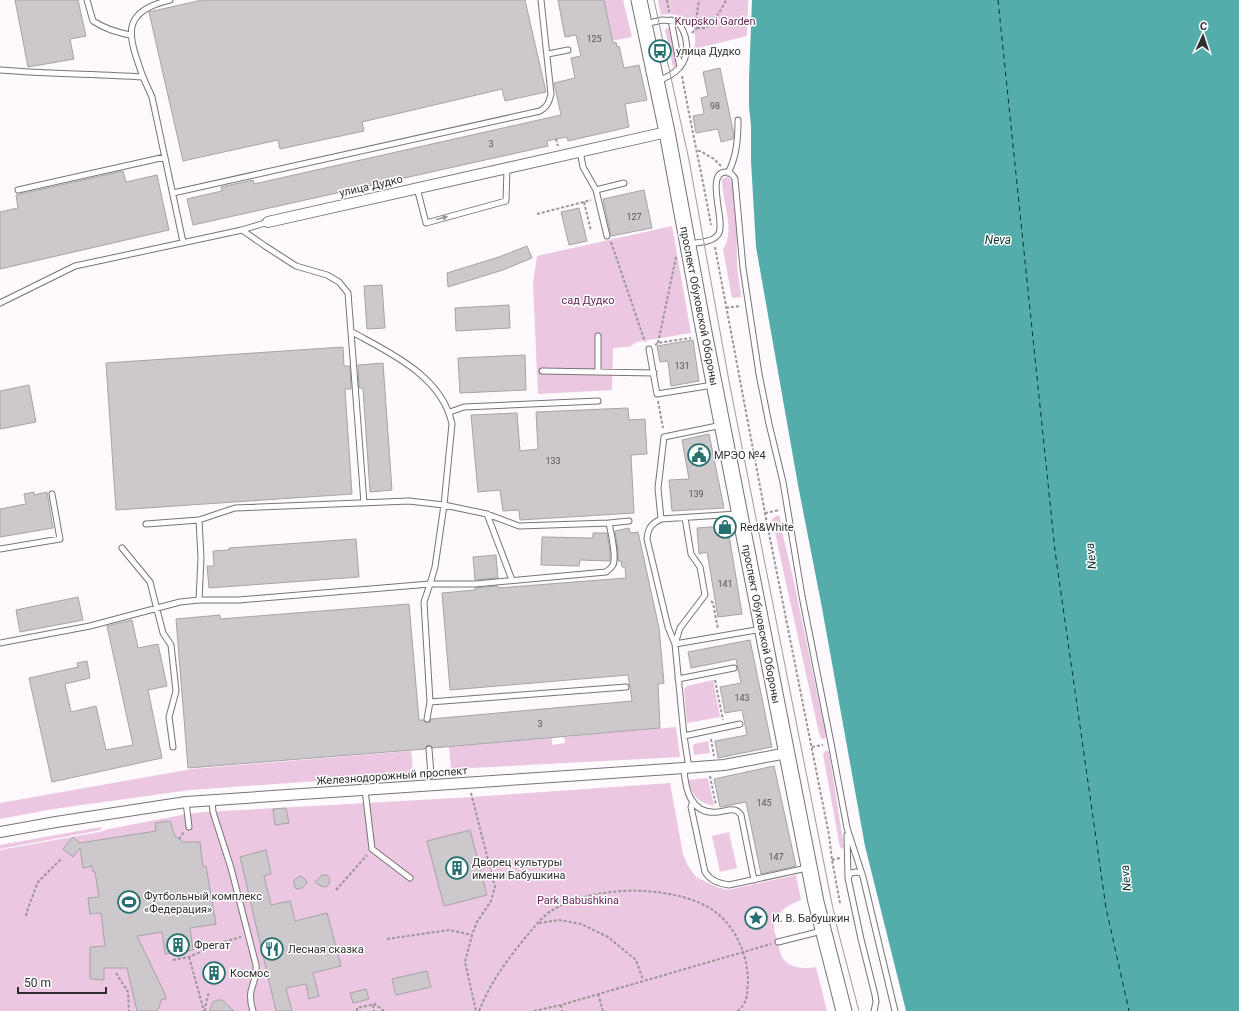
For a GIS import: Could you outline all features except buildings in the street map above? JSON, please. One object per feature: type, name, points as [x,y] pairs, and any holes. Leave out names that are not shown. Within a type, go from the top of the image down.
[{"type":"main road","name":"проспект Обуховской Обороны","points":[[639,0],[667,132],[682,249],[714,385],[823,931],[844,1011]]},
{"type":"street","name":"улица Дудко","points":[[268,222],[667,132]]},
{"type":"street","name":"Железнодорожный проспект","points":[[0,832],[186,802],[724,765],[787,753]]},
{"type":"lane","points":[[87,0],[92,22],[103,28],[130,35]]},
{"type":"lane","points":[[170,0],[144,8],[132,24],[130,35],[135,56],[152,98],[183,242]]},
{"type":"lane","points":[[173,193],[540,111],[550,102],[551,94],[542,0]]},
{"type":"lane","points":[[644,24],[662,20],[676,21],[681,26],[686,40],[687,50],[680,67],[671,76],[656,81]]},
{"type":"lane","points":[[671,20],[680,67]]},
{"type":"lane","points":[[548,54],[568,50]]},
{"type":"lane","points":[[0,70],[31,73],[76,73],[143,77]]},
{"type":"lane","points":[[682,249],[713,239],[719,234],[721,226],[715,182],[716,177],[726,172],[733,163],[736,151],[738,120]]},
{"type":"lane","points":[[580,151],[584,167],[596,190],[607,236]]},
{"type":"lane","points":[[18,190],[165,157]]},
{"type":"lane","points":[[417,188],[426,223],[506,202],[507,168]]},
{"type":"lane","points":[[726,172],[732,174],[736,179],[743,268],[759,374],[783,482],[802,596],[847,828],[870,902],[895,1011]]},
{"type":"lane","points":[[596,190],[624,183]]},
{"type":"lane","points":[[0,303],[75,266],[242,230],[268,222]]},
{"type":"lane","points":[[242,230],[296,266],[327,275],[339,282],[348,293],[364,503]]},
{"type":"lane","points":[[352,332],[401,359],[420,373],[435,390],[450,412],[452,424],[444,506],[435,567],[424,602],[430,702],[427,719]]},
{"type":"lane","points":[[598,336],[598,371]]},
{"type":"lane","points":[[650,349],[657,394],[714,385]]},
{"type":"lane","points":[[542,370],[654,373]]},
{"type":"lane","points":[[450,412],[464,407],[598,401]]},
{"type":"lane","points":[[661,519],[658,488],[664,438],[722,425]]},
{"type":"lane","points":[[0,549],[60,539],[52,494]]},
{"type":"lane","points":[[146,524],[199,520],[235,508],[409,501],[486,514],[518,526],[629,521]]},
{"type":"lane","points":[[740,513],[661,519],[653,523],[648,530],[647,539],[668,627],[675,644],[684,736],[686,768],[685,784],[693,802],[703,810],[717,812],[733,809],[737,810],[741,815],[754,880]]},
{"type":"lane","points":[[486,514],[512,580]]},
{"type":"lane","points":[[675,644],[680,628],[705,595],[700,568],[691,554],[685,518]]},
{"type":"lane","points":[[199,520],[201,558],[199,600]]},
{"type":"lane","points":[[0,644],[90,626],[180,602],[199,600],[239,600],[430,584],[475,584],[606,572],[614,565],[615,558],[609,523]]},
{"type":"lane","points":[[122,548],[150,582],[162,633],[172,645],[176,691],[169,717],[173,747]]},
{"type":"lane","points":[[675,644],[762,629]]},
{"type":"lane","points":[[678,679],[734,668]]},
{"type":"lane","points":[[430,702],[626,686]]},
{"type":"lane","points":[[684,736],[740,724]]},
{"type":"lane","points":[[429,749],[431,775]]},
{"type":"lane","points":[[365,790],[372,849],[410,878]]},
{"type":"lane","points":[[212,800],[213,812],[231,868],[257,972],[251,992],[252,1011]]},
{"type":"lane","points":[[186,802],[189,827]]},
{"type":"lane","points":[[693,802],[691,807],[705,872],[709,878],[718,883],[729,884],[810,868]]},
{"type":"lane","points":[[847,828],[848,878],[875,995],[876,1002],[874,1011]]},
{"type":"lane","points":[[848,878],[851,874],[856,872],[861,873]]},
{"type":"lane","points":[[778,942],[823,931]]},
{"type":"path","points":[[667,0],[669,12]]},
{"type":"path","points":[[699,0],[696,20],[697,28],[706,28],[723,8],[726,0]]},
{"type":"path","points":[[680,67],[697,141],[713,239],[765,513],[829,835],[840,903]]},
{"type":"path","points":[[556,139],[558,146]]},
{"type":"path","points":[[698,151],[714,160],[726,172]]},
{"type":"path","points":[[537,214],[598,198]]},
{"type":"path","points":[[584,202],[591,231]]},
{"type":"path","points":[[607,236],[611,241],[647,346],[650,349],[658,344],[695,338]]},
{"type":"path","points":[[658,344],[682,249]]},
{"type":"path","points":[[726,308],[739,306]]},
{"type":"path","points":[[657,394],[664,438]]},
{"type":"path","points":[[765,513],[777,511]]},
{"type":"path","points":[[705,595],[713,603],[720,636]]},
{"type":"path","points":[[714,672],[724,728]]},
{"type":"path","points":[[710,731],[715,757]]},
{"type":"path","points":[[812,747],[825,745]]},
{"type":"path","points":[[709,775],[717,812]]},
{"type":"path","points":[[471,792],[495,887],[490,901],[477,922],[472,935],[466,962],[476,1011]]},
{"type":"path","points":[[336,890],[372,849]]},
{"type":"path","points":[[832,860],[843,858]]},
{"type":"path","points":[[26,916],[38,882],[61,859]]},
{"type":"path","points":[[479,1011],[485,996],[500,970],[516,948],[537,924],[550,912],[575,900],[599,894],[631,891],[655,892],[680,897],[701,904],[727,922],[744,952],[748,978],[746,1001],[742,1008],[737,1011]]},
{"type":"path","points":[[537,924],[559,920],[581,924],[608,937],[636,960],[643,980]]},
{"type":"path","points":[[387,939],[449,930],[472,935]]},
{"type":"path","points":[[173,960],[189,957],[220,943],[248,935]]},
{"type":"path","points":[[534,1011],[561,1005],[778,942]]},
{"type":"path","points":[[189,957],[204,1011]]},
{"type":"path","points":[[116,972],[128,992],[129,1011]]},
{"type":"path","points":[[204,1011],[209,992]]},
{"type":"path","points":[[598,994],[603,1011]]},
{"type":"path","points":[[357,1011],[357,1008],[375,1004],[384,1011]]},
{"type":"path","points":[[373,1005],[374,1011]]},
{"type":"path","points":[[561,1005],[562,1011]]},
{"type":"green space","points":[[604,0],[623,0],[632,37],[611,41],[610,26]]},
{"type":"green space","name":"Krupskoi Garden","points":[[658,0],[748,0],[747,36],[694,49],[695,33],[692,27],[683,18],[677,15],[661,15]]},
{"type":"green space","points":[[669,28],[677,66],[673,67],[665,29]]},
{"type":"green space","points":[[728,177],[732,183],[736,204],[737,265],[741,297],[732,298],[723,249],[727,242],[728,225],[722,180],[723,178]]},
{"type":"green space","name":"сад Дудко","points":[[672,226],[691,333],[637,342],[629,347],[613,348],[612,390],[538,394],[533,284],[537,256]]},
{"type":"green space","points":[[778,515],[780,517],[826,736],[824,739],[821,738],[819,733],[772,519]]},
{"type":"green space","points":[[713,680],[720,717],[687,723],[684,689],[687,686]]},
{"type":"green space","points":[[676,727],[680,757],[451,769],[449,747],[552,738],[552,745],[565,743],[564,737]]},
{"type":"green space","points":[[708,741],[710,753],[694,755],[694,744]]},
{"type":"green space","points":[[826,750],[829,752],[844,847],[842,849],[840,847],[823,754]]},
{"type":"green space","points":[[411,751],[412,769],[408,774],[404,775],[190,790],[53,809],[0,819],[0,803],[192,769]]},
{"type":"green space","points":[[708,778],[714,806],[704,803],[694,795],[688,780]]},
{"type":"green space","name":"Park Babushkina","points":[[670,783],[683,854],[688,866],[696,877],[716,887],[728,890],[796,875],[801,900],[792,904],[780,913],[775,922],[774,931],[782,957],[785,961],[798,967],[816,967],[827,1011],[0,1011],[0,850],[187,814],[205,812],[473,797]]},
{"type":"green space","points":[[101,827],[101,830],[0,849],[0,845]]},
{"type":"green space","points":[[729,832],[737,868],[720,872],[712,836]]},
{"type":"water","name":"Neva","points":[[752,0],[1239,0],[1239,1011],[906,1011],[865,846],[798,485],[756,247],[749,107]]},
{"type":"ferry route","points":[[998,0],[1055,551],[1106,908],[1129,1011]]},
{"type":"tram line","points":[[654,0],[689,160],[729,381],[831,899],[859,1011]]},
{"type":"place","name":"улица Дудко","points":[[660,51]]},
{"type":"place","name":"МРЭО №4","points":[[699,455]]},
{"type":"place","name":"Red&White","points":[[725,527]]},
{"type":"place","name":"Дворец культуры имени Бабушкина","points":[[457,868]]},
{"type":"place","name":"Футбольный комплекс «Федерация»","points":[[129,902]]},
{"type":"place","name":"И. В. Бабушкин","points":[[756,918]]},
{"type":"place","name":"Фрегат","points":[[178,945]]},
{"type":"place","name":"Лесная сказка","points":[[272,949]]},
{"type":"place","name":"Космос","points":[[214,973]]}]
